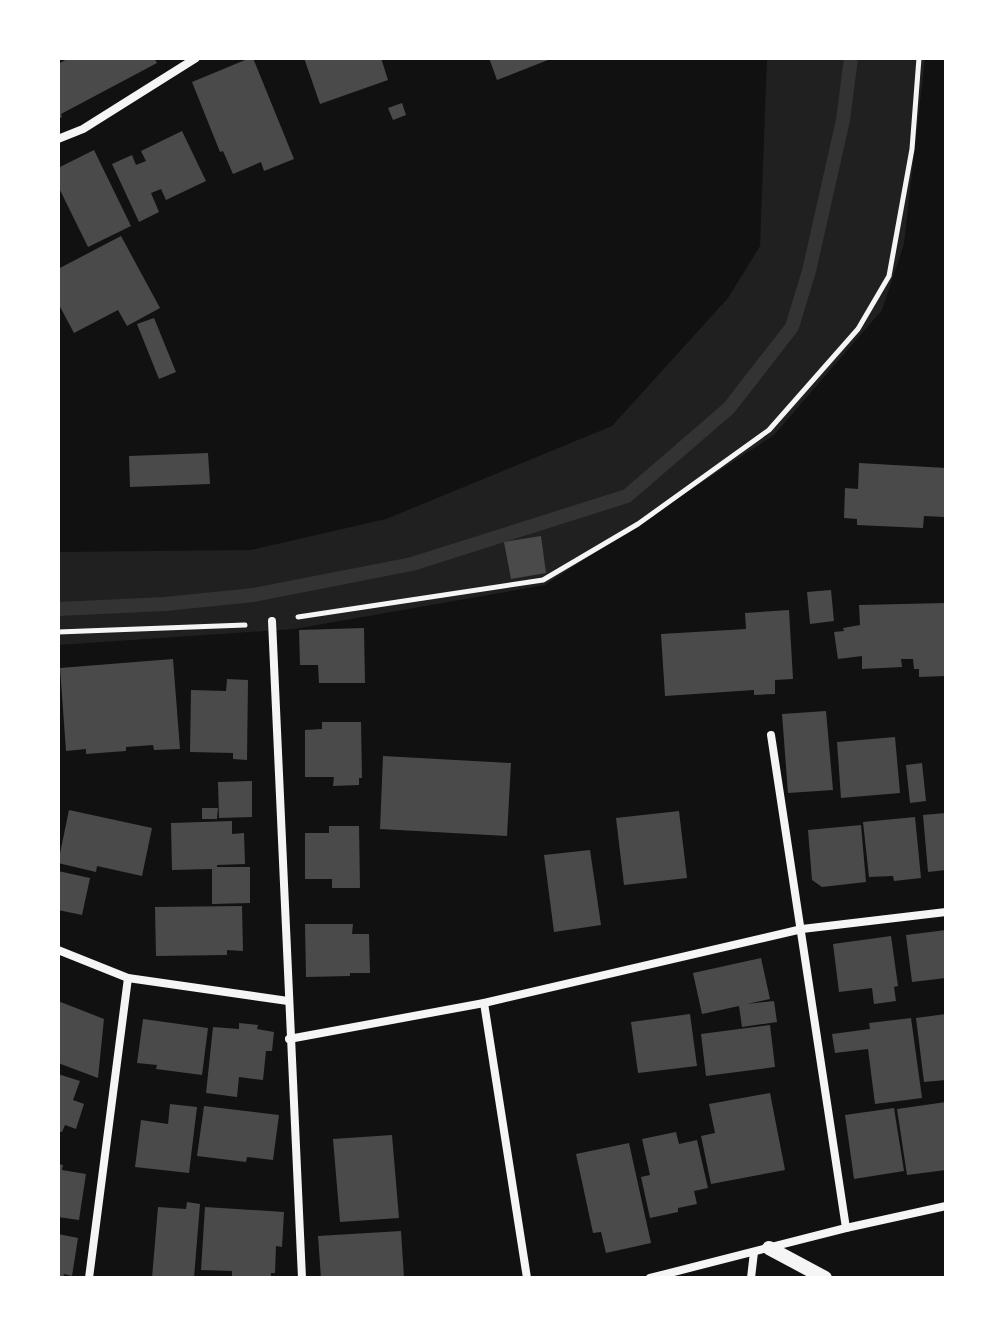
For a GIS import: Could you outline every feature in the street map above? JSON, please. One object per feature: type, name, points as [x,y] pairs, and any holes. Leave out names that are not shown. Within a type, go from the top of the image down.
[{"type":"street","points":[[58,139],[83,129],[196,58]]},
{"type":"street","points":[[272,621],[302,1278]]},
{"type":"street","points":[[771,735],[846,1228]]},
{"type":"street","points":[[289,1039],[484,1003],[802,929],[946,912]]},
{"type":"street","points":[[58,950],[128,978],[288,1001]]},
{"type":"street","points":[[89,1278],[128,978]]},
{"type":"street","points":[[484,1003],[527,1278]]},
{"type":"street","points":[[650,1278],[946,1206]]},
{"type":"street","points":[[769,1248],[825,1278]]},
{"type":"street","points":[[751,1278],[754,1252]]},
{"type":"path","points":[[58,632],[238,626],[543,580],[638,524],[769,430],[858,329],[889,276],[912,149],[919,58]]},
{"type":"shaded area","points":[[767,58],[925,58],[904,244],[882,310],[774,435],[545,585],[294,629],[58,645],[58,552],[251,550],[386,519],[612,426],[728,298],[760,246]]},
{"type":"building","points":[[69,58],[154,58],[157,63],[61,114],[62,117],[58,119],[58,64]]},
{"type":"building","points":[[253,58],[294,159],[264,171],[261,162],[233,174],[223,151],[220,152],[192,82]]},
{"type":"building","points":[[304,58],[381,58],[388,80],[320,104]]},
{"type":"building","points":[[489,58],[547,58],[548,60],[497,80]]},
{"type":"building","points":[[402,103],[406,115],[393,120],[388,108]]},
{"type":"building","points":[[182,131],[206,181],[166,200],[161,189],[151,193],[159,212],[139,222],[112,164],[132,155],[136,165],[146,161],[141,151]]},
{"type":"building","points":[[94,150],[131,226],[88,247],[58,186],[58,168]]},
{"type":"building","points":[[121,236],[160,308],[127,326],[118,310],[74,333],[58,303],[58,269]]},
{"type":"building","points":[[154,318],[176,372],[159,379],[137,324]]},
{"type":"building","points":[[208,453],[210,484],[130,487],[129,456]]},
{"type":"building","points":[[859,463],[946,468],[944,517],[924,516],[923,528],[857,525],[857,519],[844,518],[845,488],[858,489]]},
{"type":"building","points":[[541,536],[546,573],[511,579],[504,542]]},
{"type":"building","points":[[831,590],[834,621],[810,624],[807,592]]},
{"type":"building","points":[[946,603],[944,676],[919,677],[919,669],[914,669],[913,659],[901,659],[902,667],[862,669],[862,656],[838,659],[834,632],[860,625],[859,605]]},
{"type":"building","points":[[789,610],[793,679],[775,680],[775,694],[754,695],[754,690],[665,696],[661,634],[746,629],[745,613]]},
{"type":"building","points":[[364,628],[365,683],[319,683],[318,665],[300,665],[299,630]]},
{"type":"building","points":[[173,659],[180,749],[154,750],[153,745],[86,754],[86,749],[66,751],[60,668]]},
{"type":"building","points":[[227,679],[248,680],[247,760],[233,759],[233,753],[190,752],[191,690],[226,691]]},
{"type":"building","points":[[826,711],[833,790],[788,793],[782,714]]},
{"type":"building","points":[[322,722],[361,722],[362,778],[359,778],[359,785],[333,786],[334,777],[305,777],[305,730],[322,729]]},
{"type":"building","points":[[895,737],[900,793],[841,798],[837,742]]},
{"type":"building","points":[[383,756],[511,763],[507,836],[380,829]]},
{"type":"building","points":[[922,763],[926,801],[910,803],[906,765]]},
{"type":"building","points":[[252,781],[252,817],[219,818],[218,782]]},
{"type":"building","points":[[202,808],[218,808],[217,819],[202,819]]},
{"type":"building","points":[[69,810],[152,828],[142,876],[97,866],[96,872],[58,863]]},
{"type":"building","points":[[679,811],[687,878],[624,885],[616,818]]},
{"type":"building","points":[[946,813],[946,870],[928,872],[923,815]]},
{"type":"building","points":[[915,817],[921,878],[894,881],[893,876],[869,877],[863,822]]},
{"type":"building","points":[[232,821],[232,834],[244,833],[245,864],[217,867],[250,867],[250,903],[212,904],[212,869],[172,870],[171,823]]},
{"type":"building","points":[[861,825],[866,882],[822,887],[812,880],[808,830]]},
{"type":"building","points":[[329,826],[359,826],[360,888],[332,888],[332,879],[305,879],[305,833],[329,833]]},
{"type":"building","points":[[590,850],[601,925],[554,932],[544,855]]},
{"type":"building","points":[[58,871],[90,878],[82,915],[58,910]]},
{"type":"building","points":[[242,906],[243,951],[227,950],[227,955],[156,956],[155,907]]},
{"type":"building","points":[[305,924],[353,924],[352,934],[369,934],[370,973],[306,977]]},
{"type":"building","points":[[946,930],[946,978],[912,982],[906,935]]},
{"type":"building","points":[[891,936],[898,986],[894,987],[896,1001],[874,1004],[872,988],[839,992],[833,944]]},
{"type":"building","points":[[761,958],[770,999],[747,1004],[774,1001],[777,1022],[742,1027],[739,1006],[702,1014],[693,973]]},
{"type":"building","points":[[58,1001],[104,1019],[98,1078],[58,1063]]},
{"type":"building","points":[[690,1014],[697,1066],[638,1073],[631,1022]]},
{"type":"building","points":[[946,1014],[946,1080],[924,1082],[916,1018]]},
{"type":"building","points":[[911,1018],[922,1098],[875,1104],[868,1049],[835,1053],[832,1034],[870,1029],[869,1023]]},
{"type":"building","points":[[143,1019],[208,1028],[202,1075],[156,1069],[157,1065],[137,1063]]},
{"type":"building","points":[[239,1023],[258,1025],[257,1029],[274,1032],[272,1051],[266,1051],[263,1080],[239,1077],[237,1097],[206,1093],[213,1027],[239,1029]]},
{"type":"building","points":[[770,1025],[775,1067],[706,1076],[701,1034]]},
{"type":"building","points":[[58,1074],[80,1081],[73,1100],[84,1104],[76,1129],[65,1125],[62,1132],[58,1131]]},
{"type":"building","points":[[770,1093],[785,1170],[711,1184],[701,1136],[715,1133],[709,1104]]},
{"type":"building","points":[[946,1102],[946,1170],[907,1175],[897,1109]]},
{"type":"building","points":[[170,1104],[197,1107],[189,1173],[135,1167],[141,1120],[168,1124]]},
{"type":"building","points":[[204,1106],[279,1115],[273,1160],[247,1157],[246,1162],[197,1156]]},
{"type":"building","points":[[894,1108],[904,1171],[854,1179],[845,1115]]},
{"type":"building","points":[[676,1132],[679,1144],[697,1140],[708,1188],[694,1191],[697,1204],[650,1218],[641,1177],[650,1175],[642,1139]]},
{"type":"building","points":[[392,1135],[399,1218],[340,1222],[333,1139]]},
{"type":"building","points":[[629,1143],[651,1243],[606,1253],[601,1232],[593,1233],[576,1154]]},
{"type":"building","points":[[58,1164],[63,1165],[62,1170],[86,1174],[79,1220],[58,1217]]},
{"type":"building","points":[[187,1202],[200,1204],[194,1278],[152,1278],[158,1207],[186,1209]]},
{"type":"building","points":[[205,1207],[284,1212],[282,1247],[276,1246],[275,1273],[271,1273],[271,1278],[232,1277],[232,1271],[201,1270]]},
{"type":"building","points":[[401,1231],[404,1278],[321,1278],[318,1236]]},
{"type":"building","points":[[58,1234],[78,1238],[72,1276],[64,1274],[63,1278],[58,1278]]},
{"type":"waterway","points":[[58,609],[165,604],[254,595],[412,564],[627,496],[729,408],[792,327],[809,271],[843,120],[851,58]]}]
